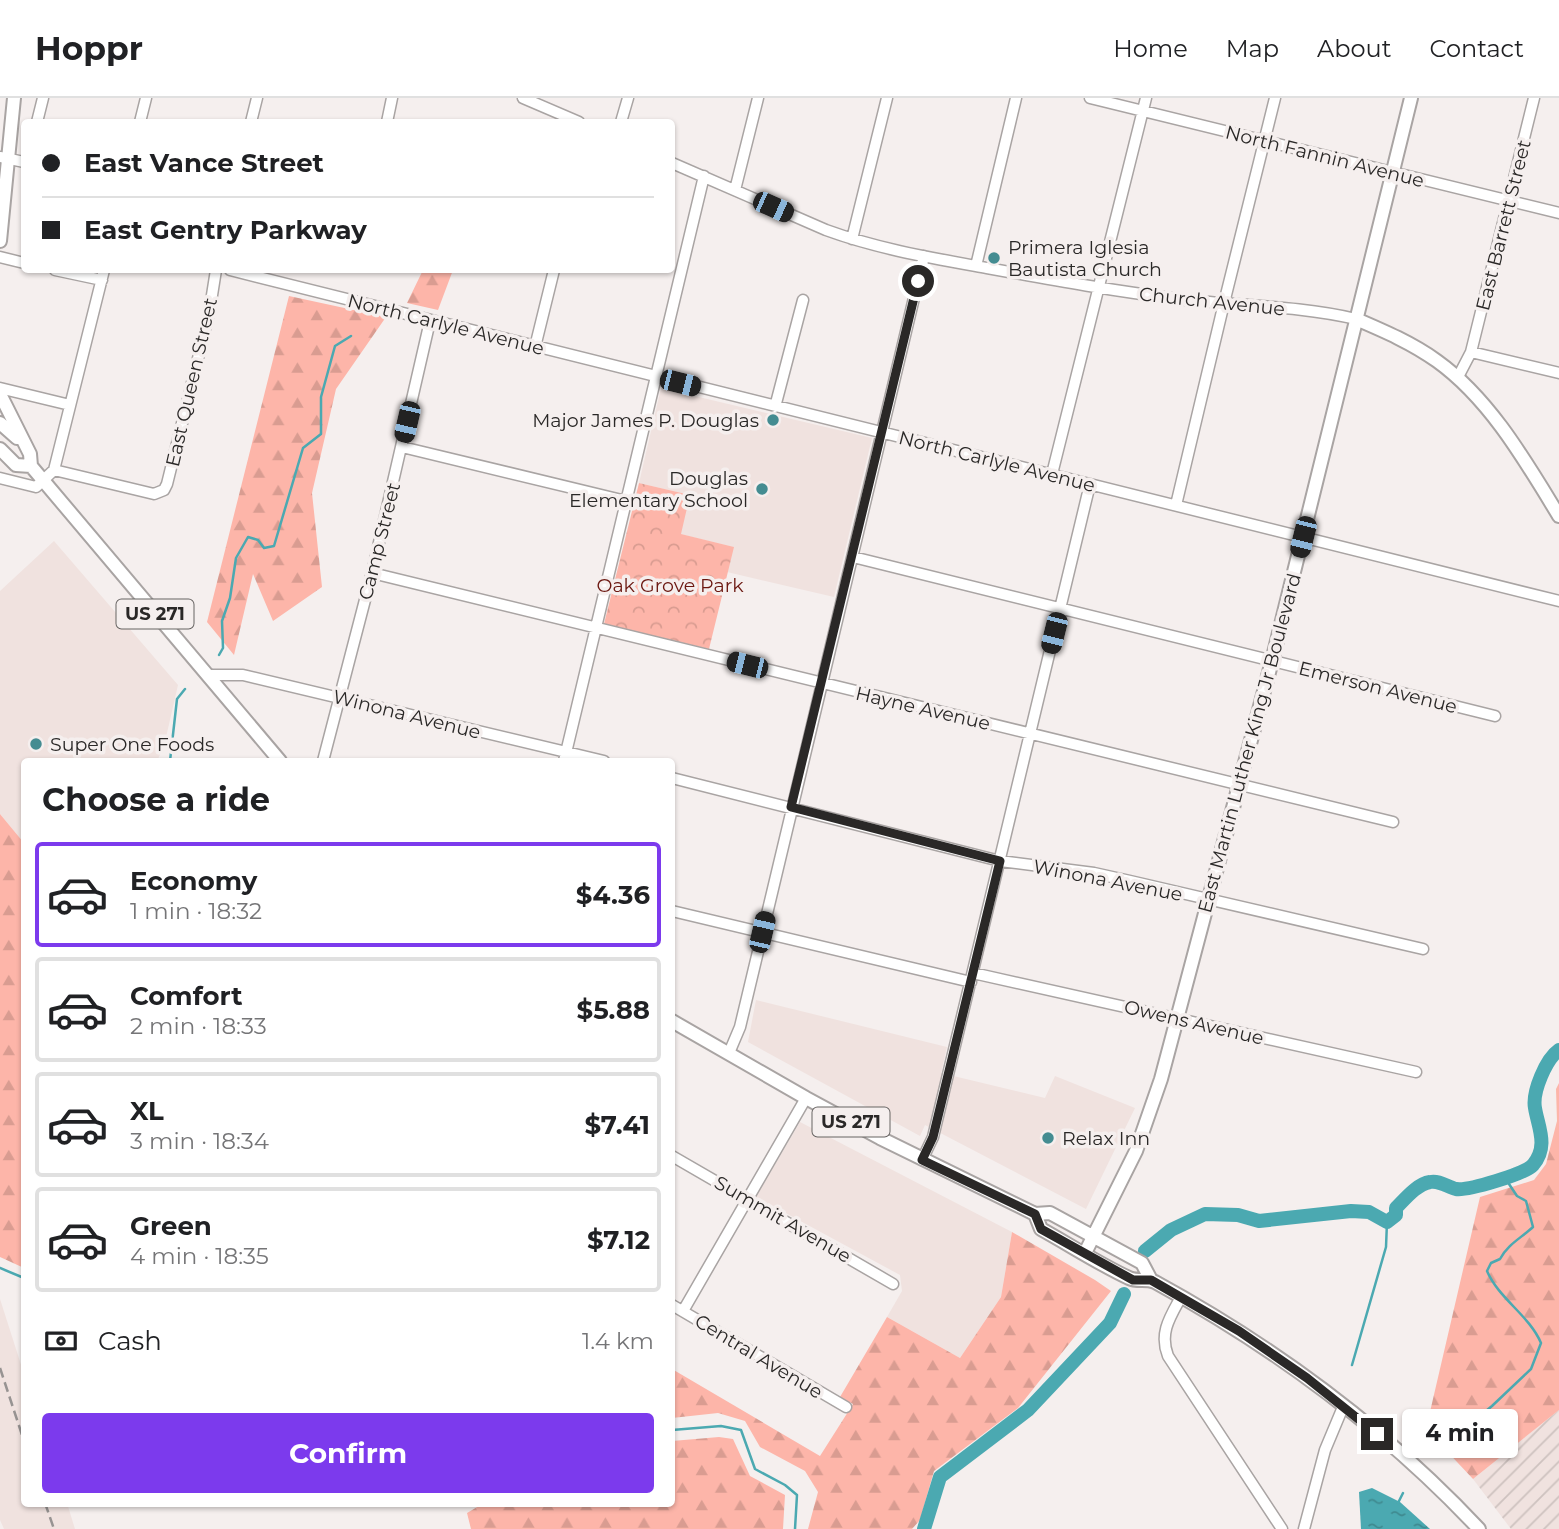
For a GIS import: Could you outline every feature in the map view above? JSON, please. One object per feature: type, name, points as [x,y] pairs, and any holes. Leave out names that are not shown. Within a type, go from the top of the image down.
[{"type":"main road","points":[[0,241],[4,158],[15,98]]},
{"type":"main road","name":"East Martin Luther King Jr Boulevard","points":[[1085,1254],[1142,1136],[1157,1094],[1272,661],[1411,98]]},
{"type":"main road","name":"Church Avenue","points":[[1356,319],[1418,348],[1458,377],[1493,418],[1559,512]]},
{"type":"main road","points":[[0,394],[24,446]]},
{"type":"main road","name":"US 271","points":[[0,423],[24,446],[30,454],[31,466],[278,758]]},
{"type":"main road","name":"US 271","points":[[0,449],[16,465],[31,466]]},
{"type":"main road","name":"US 271","points":[[675,1023],[806,1098],[922,1160],[1035,1214],[1050,1213],[1142,1264],[1151,1280]]},
{"type":"main road","name":"US 271","points":[[1035,1214],[1041,1229],[1133,1280],[1151,1280],[1249,1338],[1343,1406],[1417,1468],[1479,1529]]},
{"type":"street","points":[[38,119],[43,98]]},
{"type":"street","points":[[141,119],[146,98]]},
{"type":"street","points":[[252,119],[257,98]]},
{"type":"street","points":[[388,119],[392,98]]},
{"type":"street","points":[[523,98],[572,119]]},
{"type":"street","points":[[622,119],[628,98]]},
{"type":"street","points":[[735,190],[758,98]]},
{"type":"street","points":[[852,239],[887,98]]},
{"type":"street","points":[[976,266],[1016,98]]},
{"type":"street","name":"North Fannin Avenue","points":[[1090,98],[1559,214]]},
{"type":"street","points":[[1052,474],[1146,98]]},
{"type":"street","points":[[1176,505],[1275,98]]},
{"type":"street","name":"East Barrett Street","points":[[1458,377],[1471,352],[1534,98]]},
{"type":"street","points":[[4,158],[21,162]]},
{"type":"street","name":"Church Avenue","points":[[675,164],[852,239],[924,256],[1098,289],[1318,311],[1356,319]]},
{"type":"street","points":[[565,757],[704,176]]},
{"type":"street","points":[[729,1054],[740,1027],[924,256]]},
{"type":"street","points":[[0,257],[21,261]]},
{"type":"street","points":[[0,478],[36,486],[54,470],[103,275],[84,273]]},
{"type":"street","name":"East Queen Street","points":[[54,470],[154,494],[162,492],[167,484],[206,327],[215,273]]},
{"type":"street","name":"North Carlyle Avenue","points":[[242,273],[1559,601]]},
{"type":"street","points":[[535,347],[553,273]]},
{"type":"street","points":[[775,407],[803,300]]},
{"type":"street","name":"Camp Street","points":[[324,758],[372,573],[430,321]]},
{"type":"street","points":[[1471,352],[1559,373]]},
{"type":"street","points":[[0,388],[70,405]]},
{"type":"street","points":[[402,447],[626,501]]},
{"type":"street","points":[[922,1160],[933,1137],[1090,484]]},
{"type":"street","name":"Emerson Avenue","points":[[853,557],[1495,716]]},
{"type":"street","name":"Hayne Avenue","points":[[372,573],[1393,822]]},
{"type":"street","name":"Winona Avenue","points":[[209,675],[243,675],[340,697],[565,757]]},
{"type":"street","name":"Winona Avenue","points":[[675,779],[1000,861],[1094,873],[1423,949]]},
{"type":"street","name":"Owens Avenue","points":[[675,912],[972,977],[1177,1018],[1416,1072]]},
{"type":"street","points":[[683,1311],[806,1098]]},
{"type":"street","name":"Summit Avenue","points":[[675,1158],[893,1283]]},
{"type":"street","points":[[1181,1297],[1165,1328],[1164,1343],[1168,1356],[1282,1529]]},
{"type":"street","name":"Central Avenue","points":[[675,1307],[845,1407]]},
{"type":"street","points":[[1304,1529],[1325,1450],[1343,1406]]},
{"type":"shaded area","name":"Douglas Elementary School","points":[[661,388],[872,438],[834,597],[727,572],[733,547],[680,534],[689,495],[639,483]]},
{"type":"shaded area","points":[[54,541],[178,685],[164,746],[158,758],[21,758],[21,839],[0,814],[0,591]]},
{"type":"shaded area","points":[[756,1000],[947,1047],[941,1073],[1045,1098],[1055,1076],[1135,1108],[1086,1209],[925,1125],[920,1136],[748,1042]]},
{"type":"shaded area","points":[[800,1122],[1012,1232],[1001,1297],[960,1358],[887,1317],[902,1291],[900,1275],[756,1197]]},
{"type":"shaded area","points":[[0,1299],[21,1365],[21,1507],[68,1507],[75,1529],[4,1529],[0,1520]]},
{"type":"shaded area","points":[[1559,1410],[1559,1529],[1511,1529],[1473,1479]]},
{"type":"green space","points":[[422,273],[452,273],[438,310],[407,303]]},
{"type":"green space","points":[[289,296],[386,317],[336,389],[312,493],[322,587],[273,621],[253,574],[234,655],[207,622]]},
{"type":"green space","name":"Oak Grove Park","points":[[639,483],[690,495],[681,534],[734,547],[709,649],[604,624]]},
{"type":"green space","points":[[0,814],[21,839],[21,1267],[0,1257]]},
{"type":"green space","points":[[1559,1083],[1559,1410],[1473,1479],[1426,1429],[1480,1197],[1534,1180],[1546,1164],[1557,1121],[1556,1089]]},
{"type":"green space","points":[[1012,1232],[1111,1291],[1018,1408],[934,1471],[920,1520],[912,1529],[808,1529],[818,1492],[805,1471],[760,1447],[745,1421],[718,1413],[675,1418],[675,1371],[820,1456],[853,1404],[840,1397],[887,1317],[960,1358],[1001,1297]]},
{"type":"green space","points":[[719,1437],[733,1439],[750,1476],[785,1495],[783,1529],[471,1529],[467,1513],[477,1507],[675,1507],[675,1441]]},
{"type":"water","points":[[1372,1488],[1400,1502],[1430,1529],[1361,1529],[1359,1492]]},
{"type":"waterway","points":[[219,655],[223,648],[222,621],[230,598],[236,558],[248,537],[258,540],[264,548],[274,546],[303,448],[321,434],[321,397],[335,346],[351,336]]},
{"type":"waterway","points":[[170,758],[177,699],[185,689]]},
{"type":"waterway","points":[[1145,1251],[1171,1230],[1205,1214],[1238,1215],[1259,1221],[1351,1211],[1369,1212],[1387,1222],[1396,1215],[1396,1208],[1407,1196],[1425,1183],[1437,1182],[1462,1189],[1496,1181],[1528,1169],[1538,1158],[1541,1144],[1535,1108],[1538,1085],[1549,1061],[1559,1050]]},
{"type":"waterway","points":[[1436,1452],[1492,1406],[1531,1369],[1541,1343],[1487,1271],[1491,1263],[1500,1259],[1510,1246],[1533,1227],[1526,1201],[1517,1196],[1505,1178]]},
{"type":"waterway","points":[[1352,1365],[1386,1247],[1387,1222]]},
{"type":"waterway","points":[[0,1268],[21,1277]]},
{"type":"waterway","points":[[924,1529],[940,1477],[1028,1410],[1110,1323],[1124,1294]]},
{"type":"waterway","points":[[675,1430],[721,1426],[741,1430],[755,1469],[785,1485],[797,1495],[795,1529]]},
{"type":"waterway","points":[[1398,1503],[1403,1493]]},
{"type":"railway","points":[[0,1368],[21,1432]]},
{"type":"railway","points":[[46,1507],[54,1529]]},
{"type":"place","name":"Primera Iglesia Bautista Church","points":[[994,258]]},
{"type":"place","name":"Major James P. Douglas","points":[[773,420]]},
{"type":"place","name":"Douglas Elementary School","points":[[762,489]]},
{"type":"place","name":"Super One Foods","points":[[36,744]]},
{"type":"place","name":"Relax Inn","points":[[1048,1138]]},
{"type":"route","points":[[918,281],[823,684],[791,807],[1000,861],[933,1137],[922,1160],[1035,1214],[1041,1229],[1133,1280],[1151,1280],[1239,1331],[1307,1378],[1377,1434]]}]
